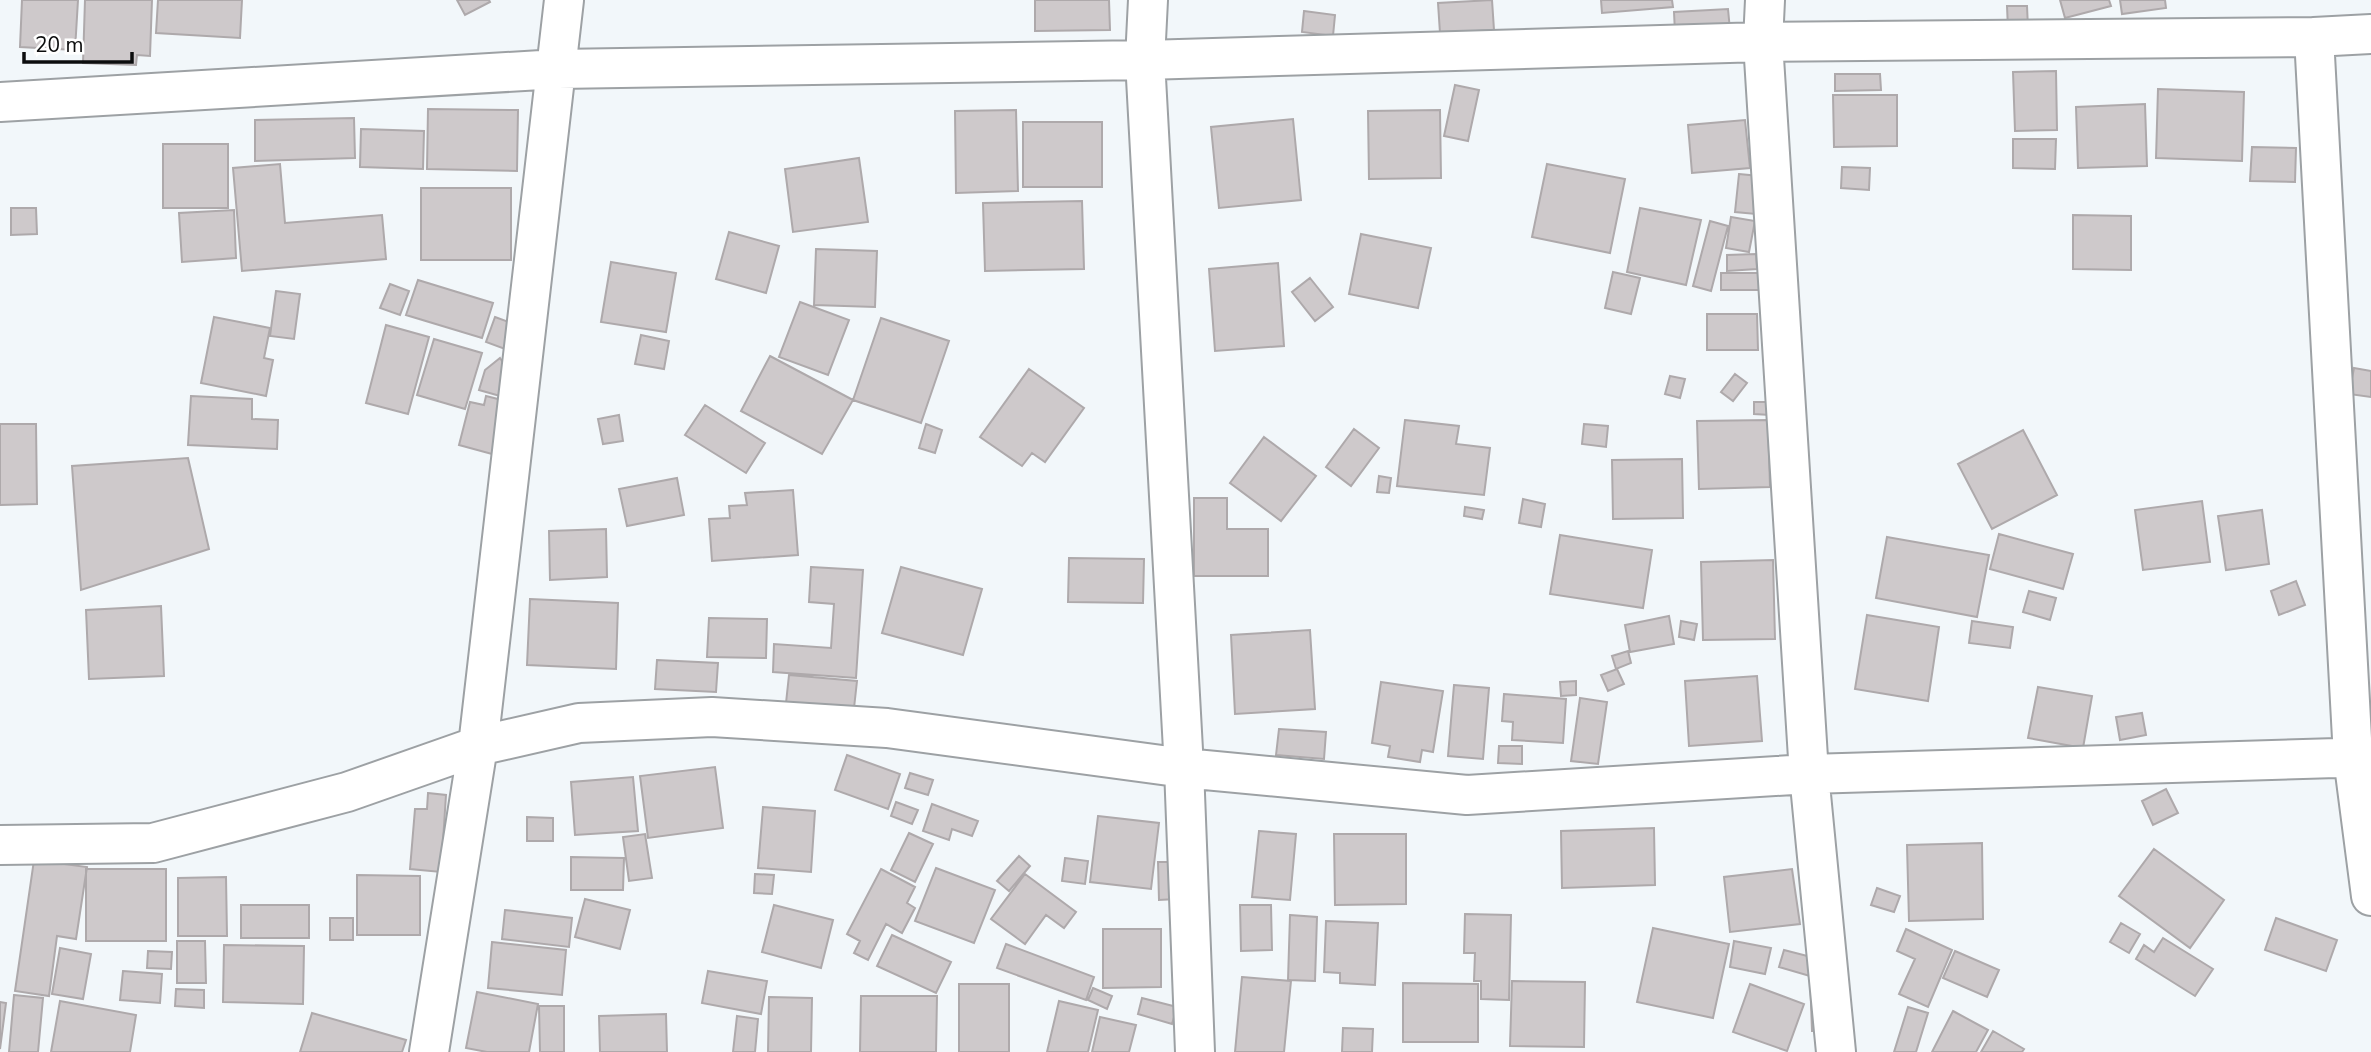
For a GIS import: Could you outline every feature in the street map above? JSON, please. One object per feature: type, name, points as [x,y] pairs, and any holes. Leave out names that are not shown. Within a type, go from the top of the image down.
[{"type":"street","points":[[429,1052],[478,746],[564,0]]},
{"type":"street","points":[[1148,0],[1145,61],[1184,768],[1195,1052]]},
{"type":"street","points":[[1765,0],[1763,42],[1809,774],[1836,1052]]},
{"type":"street","points":[[0,103],[558,69],[1145,61],[1763,42],[2315,37],[2371,34]]},
{"type":"street","points":[[2315,37],[2371,896]]},
{"type":"street","points":[[0,845],[153,843],[347,792],[478,746],[579,723],[712,717],[887,728],[1184,768],[1467,795],[1809,774],[2362,757]]},
{"type":"building","points":[[22,0],[78,0],[75,50],[20,47]]},
{"type":"building","points":[[85,0],[152,0],[150,56],[137,55],[136,65],[83,63]]},
{"type":"building","points":[[158,0],[242,0],[240,38],[156,33]]},
{"type":"building","points":[[457,0],[489,0],[490,2],[465,15]]},
{"type":"building","points":[[1035,0],[1109,0],[1110,30],[1035,31]]},
{"type":"building","points":[[1492,0],[1494,30],[1440,33],[1438,3]]},
{"type":"building","points":[[1601,0],[1672,0],[1673,7],[1602,13]]},
{"type":"building","points":[[2060,0],[2109,0],[2111,6],[2065,18]]},
{"type":"building","points":[[2120,0],[2165,0],[2166,8],[2122,14]]},
{"type":"building","points":[[2007,6],[2027,6],[2028,28],[2008,29]]},
{"type":"building","points":[[1728,9],[1730,30],[1675,33],[1674,12]]},
{"type":"building","points":[[1304,11],[1335,15],[1333,36],[1302,32]]},
{"type":"building","points":[[2056,71],[2057,130],[2015,131],[2013,72]]},
{"type":"building","points":[[1835,74],[1880,74],[1881,90],[1835,91]]},
{"type":"building","points":[[1455,85],[1479,90],[1468,141],[1444,136]]},
{"type":"building","points":[[2158,89],[2244,92],[2242,161],[2156,158]]},
{"type":"building","points":[[1833,95],[1897,95],[1897,146],[1834,147]]},
{"type":"building","points":[[2145,104],[2147,166],[2078,168],[2076,107]]},
{"type":"building","points":[[428,109],[518,110],[517,171],[427,169]]},
{"type":"building","points":[[1016,110],[1018,191],[956,193],[955,111]]},
{"type":"building","points":[[1440,110],[1441,178],[1369,179],[1368,111]]},
{"type":"building","points":[[354,118],[355,158],[255,161],[255,120]]},
{"type":"building","points":[[1293,119],[1301,200],[1219,208],[1211,127]]},
{"type":"building","points":[[1745,120],[1750,168],[1692,173],[1688,125]]},
{"type":"building","points":[[1023,122],[1102,122],[1102,187],[1023,187]]},
{"type":"building","points":[[361,129],[424,131],[423,169],[360,167]]},
{"type":"building","points":[[2013,139],[2056,139],[2055,169],[2013,168]]},
{"type":"building","points":[[163,144],[228,144],[228,208],[163,208]]},
{"type":"building","points":[[2252,147],[2296,148],[2295,182],[2250,181]]},
{"type":"building","points":[[859,158],[868,222],[793,232],[785,169]]},
{"type":"building","points":[[280,164],[285,223],[382,215],[386,259],[242,271],[233,168]]},
{"type":"building","points":[[1547,164],[1625,179],[1610,253],[1532,237]]},
{"type":"building","points":[[1842,167],[1870,168],[1869,190],[1841,188]]},
{"type":"building","points":[[1739,174],[1759,176],[1756,214],[1735,212]]},
{"type":"building","points":[[421,188],[511,188],[511,260],[421,260]]},
{"type":"building","points":[[1082,201],[1084,269],[985,271],[983,203]]},
{"type":"building","points":[[11,208],[36,208],[37,234],[11,235]]},
{"type":"building","points":[[1640,208],[1701,220],[1686,285],[1627,272]]},
{"type":"building","points":[[234,210],[236,258],[182,262],[179,213]]},
{"type":"building","points":[[2073,215],[2131,216],[2131,270],[2073,269]]},
{"type":"building","points":[[1731,217],[1755,221],[1749,252],[1726,248]]},
{"type":"building","points":[[1710,221],[1728,226],[1711,291],[1693,286]]},
{"type":"building","points":[[729,232],[779,246],[766,293],[716,279]]},
{"type":"building","points":[[1361,234],[1431,248],[1418,308],[1349,294]]},
{"type":"building","points":[[816,249],[877,251],[875,307],[814,305]]},
{"type":"building","points":[[1756,254],[1757,269],[1727,271],[1727,255]]},
{"type":"building","points":[[611,262],[676,273],[666,332],[601,322]]},
{"type":"building","points":[[1278,263],[1284,346],[1215,351],[1209,269]]},
{"type":"building","points":[[1613,272],[1640,278],[1631,314],[1605,308]]},
{"type":"building","points":[[1721,273],[1759,273],[1759,290],[1721,290]]},
{"type":"building","points":[[1310,278],[1333,307],[1315,321],[1292,292]]},
{"type":"building","points":[[418,280],[493,303],[482,338],[406,315]]},
{"type":"building","points":[[390,284],[409,291],[400,315],[380,308]]},
{"type":"building","points":[[276,291],[300,294],[294,339],[270,336]]},
{"type":"building","points":[[800,302],[849,320],[828,375],[779,357]]},
{"type":"building","points":[[1707,314],[1757,314],[1758,350],[1707,350]]},
{"type":"building","points":[[214,317],[270,328],[264,358],[273,360],[266,396],[201,383]]},
{"type":"building","points":[[495,317],[514,324],[505,349],[486,342]]},
{"type":"building","points":[[881,318],[949,341],[921,423],[853,400]]},
{"type":"building","points":[[386,325],[429,337],[408,414],[366,403]]},
{"type":"building","points":[[641,335],[669,341],[664,369],[635,364]]},
{"type":"building","points":[[434,339],[482,353],[465,409],[417,395]]},
{"type":"building","points":[[770,356],[853,400],[822,454],[741,411]]},
{"type":"building","points":[[500,358],[510,373],[507,398],[479,390],[485,370]]},
{"type":"building","points":[[2354,368],[2371,371],[2371,397],[2349,394]]},
{"type":"building","points":[[1029,369],[1084,408],[1045,462],[1032,453],[1022,466],[980,437]]},
{"type":"building","points":[[1735,374],[1747,383],[1733,401],[1721,392]]},
{"type":"building","points":[[1670,376],[1685,379],[1680,398],[1665,394]]},
{"type":"building","points":[[191,396],[252,399],[252,419],[278,420],[277,449],[188,445]]},
{"type":"building","points":[[486,396],[506,401],[492,454],[459,445],[470,402],[484,405]]},
{"type":"building","points":[[1754,402],[1771,402],[1770,415],[1754,414]]},
{"type":"building","points":[[705,405],[765,443],[746,473],[685,435]]},
{"type":"building","points":[[619,415],[623,441],[603,444],[598,419]]},
{"type":"building","points":[[1405,420],[1459,426],[1456,444],[1490,448],[1484,495],[1397,486]]},
{"type":"building","points":[[1768,420],[1770,487],[1699,489],[1697,421]]},
{"type":"building","points":[[0,424],[36,424],[37,504],[0,505]]},
{"type":"building","points":[[926,424],[942,430],[935,453],[919,448]]},
{"type":"building","points":[[1584,424],[1608,426],[1606,447],[1582,444]]},
{"type":"building","points":[[1354,429],[1379,448],[1351,486],[1326,467]]},
{"type":"building","points":[[2023,430],[2057,495],[1992,529],[1958,464]]},
{"type":"building","points":[[1264,437],[1316,476],[1281,521],[1230,483]]},
{"type":"building","points":[[188,458],[209,549],[81,590],[72,466]]},
{"type":"building","points":[[1682,459],[1683,518],[1613,519],[1612,460]]},
{"type":"building","points":[[1379,476],[1391,478],[1389,493],[1377,492]]},
{"type":"building","points":[[677,478],[684,515],[627,526],[619,489]]},
{"type":"building","points":[[793,490],[798,555],[712,561],[709,519],[730,518],[729,506],[747,505],[745,493]]},
{"type":"building","points":[[1194,498],[1227,498],[1227,529],[1268,529],[1268,576],[1194,576]]},
{"type":"building","points":[[1523,499],[1545,504],[1541,527],[1519,523]]},
{"type":"building","points":[[2202,501],[2210,562],[2143,570],[2135,510]]},
{"type":"building","points":[[1465,507],[1484,510],[1482,519],[1464,516]]},
{"type":"building","points":[[2262,510],[2269,564],[2226,570],[2218,516]]},
{"type":"building","points":[[606,529],[607,577],[550,580],[549,531]]},
{"type":"building","points":[[1999,534],[2073,554],[2063,589],[1990,569]]},
{"type":"building","points":[[1560,535],[1652,550],[1643,608],[1550,594]]},
{"type":"building","points":[[1887,537],[1989,555],[1977,617],[1876,598]]},
{"type":"building","points":[[1069,558],[1144,559],[1143,603],[1068,602]]},
{"type":"building","points":[[1773,560],[1775,639],[1703,640],[1701,562]]},
{"type":"building","points":[[811,567],[863,570],[856,678],[773,672],[774,644],[831,648],[834,604],[809,602]]},
{"type":"building","points":[[901,567],[982,589],[963,655],[882,633]]},
{"type":"building","points":[[2296,581],[2305,605],[2279,615],[2271,591]]},
{"type":"building","points":[[2029,591],[2056,598],[2050,620],[2023,612]]},
{"type":"building","points":[[530,599],[618,603],[616,669],[527,665]]},
{"type":"building","points":[[161,606],[164,676],[89,679],[86,610]]},
{"type":"building","points":[[1867,615],[1939,627],[1928,701],[1855,689]]},
{"type":"building","points":[[1669,616],[1674,644],[1630,652],[1625,625]]},
{"type":"building","points":[[709,618],[767,619],[766,658],[707,657]]},
{"type":"building","points":[[1681,621],[1697,624],[1694,640],[1679,637]]},
{"type":"building","points":[[1972,621],[2013,627],[2010,648],[1969,643]]},
{"type":"building","points":[[1310,630],[1315,709],[1235,714],[1231,635]]},
{"type":"building","points":[[1628,651],[1631,663],[1616,669],[1612,656]]},
{"type":"building","points":[[657,660],[718,663],[716,692],[655,689]]},
{"type":"building","points":[[1617,669],[1624,684],[1608,691],[1601,675]]},
{"type":"building","points":[[789,675],[857,681],[854,708],[786,703]]},
{"type":"building","points":[[1757,676],[1762,741],[1689,746],[1685,681]]},
{"type":"building","points":[[1576,681],[1576,695],[1561,696],[1560,682]]},
{"type":"building","points":[[1381,682],[1443,691],[1433,752],[1422,750],[1420,762],[1388,757],[1390,746],[1372,743]]},
{"type":"building","points":[[1454,685],[1489,688],[1483,759],[1448,756]]},
{"type":"building","points":[[2038,687],[2092,696],[2083,748],[2028,738]]},
{"type":"building","points":[[1504,694],[1566,699],[1563,743],[1512,740],[1513,722],[1502,721]]},
{"type":"building","points":[[1580,698],[1607,702],[1598,764],[1571,761]]},
{"type":"building","points":[[2142,713],[2146,735],[2120,740],[2116,717]]},
{"type":"building","points":[[1279,729],[1326,732],[1324,759],[1276,755]]},
{"type":"building","points":[[1499,746],[1522,746],[1522,764],[1498,763]]},
{"type":"building","points":[[847,755],[900,774],[888,809],[835,790]]},
{"type":"building","points":[[715,767],[723,828],[648,838],[640,776]]},
{"type":"building","points":[[910,773],[933,780],[928,795],[905,788]]},
{"type":"building","points":[[633,777],[638,831],[575,835],[571,782]]},
{"type":"building","points":[[2166,789],[2178,813],[2153,825],[2142,801]]},
{"type":"building","points":[[428,793],[446,795],[441,872],[410,869],[415,809],[427,809]]},
{"type":"building","points":[[896,802],[918,810],[912,824],[891,816]]},
{"type":"building","points":[[932,804],[978,821],[972,836],[952,829],[949,840],[923,831]]},
{"type":"building","points":[[763,807],[815,811],[811,872],[758,868]]},
{"type":"building","points":[[1098,816],[1159,823],[1151,889],[1090,882]]},
{"type":"building","points":[[527,817],[553,818],[553,841],[527,841]]},
{"type":"building","points":[[1654,828],[1655,885],[1562,888],[1561,831]]},
{"type":"building","points":[[1259,831],[1296,834],[1290,900],[1252,897]]},
{"type":"building","points":[[909,833],[933,844],[915,882],[891,870]]},
{"type":"building","points":[[645,834],[652,878],[629,881],[623,837]]},
{"type":"building","points":[[1334,834],[1406,834],[1406,904],[1335,905]]},
{"type":"building","points":[[1982,843],[1983,919],[1909,921],[1907,845]]},
{"type":"building","points":[[2154,849],[2224,900],[2190,948],[2119,896]]},
{"type":"building","points":[[1019,856],[1030,866],[1009,891],[997,881]]},
{"type":"building","points":[[571,857],[624,858],[623,890],[571,890]]},
{"type":"building","points":[[1065,858],[1088,861],[1085,884],[1062,881]]},
{"type":"building","points":[[34,860],[87,867],[76,939],[57,936],[49,996],[15,991]]},
{"type":"building","points":[[1158,862],[1176,862],[1176,899],[1159,900]]},
{"type":"building","points":[[936,868],[995,890],[974,943],[915,921]]},
{"type":"building","points":[[86,869],[166,869],[166,941],[86,941]]},
{"type":"building","points":[[881,869],[915,887],[907,903],[915,908],[902,933],[886,924],[868,960],[854,953],[860,941],[847,934]]},
{"type":"building","points":[[1792,869],[1800,924],[1730,932],[1724,877]]},
{"type":"building","points":[[755,874],[774,875],[772,894],[754,893]]},
{"type":"building","points":[[1025,874],[1076,912],[1064,928],[1046,915],[1025,944],[991,919]]},
{"type":"building","points":[[357,875],[420,876],[420,935],[357,935]]},
{"type":"building","points":[[226,877],[227,936],[178,936],[178,878]]},
{"type":"building","points":[[1877,888],[1900,896],[1894,912],[1871,905]]},
{"type":"building","points":[[585,899],[630,910],[620,949],[575,937]]},
{"type":"building","points":[[241,905],[309,905],[309,938],[241,938]]},
{"type":"building","points":[[774,905],[833,920],[821,968],[762,952]]},
{"type":"building","points":[[1240,905],[1271,905],[1272,950],[1241,951]]},
{"type":"building","points":[[505,910],[572,918],[569,947],[502,939]]},
{"type":"building","points":[[1465,914],[1511,915],[1509,1000],[1481,999],[1481,981],[1474,981],[1475,953],[1464,953]]},
{"type":"building","points":[[1290,915],[1317,917],[1315,981],[1288,980]]},
{"type":"building","points":[[330,918],[353,918],[353,940],[330,940]]},
{"type":"building","points":[[2276,918],[2337,940],[2326,971],[2265,950]]},
{"type":"building","points":[[1326,921],[1378,923],[1375,985],[1340,983],[1340,973],[1324,972]]},
{"type":"building","points":[[2121,923],[2140,934],[2129,953],[2110,942]]},
{"type":"building","points":[[1653,928],[1729,944],[1713,1018],[1637,1002]]},
{"type":"building","points":[[1103,929],[1161,929],[1161,987],[1103,988]]},
{"type":"building","points":[[1906,929],[1952,950],[1928,1007],[1899,994],[1915,959],[1897,951]]},
{"type":"building","points":[[892,935],[951,962],[936,993],[877,966]]},
{"type":"building","points":[[2163,938],[2213,969],[2195,996],[2136,959],[2144,945],[2154,952]]},
{"type":"building","points":[[177,941],[205,941],[206,983],[177,983]]},
{"type":"building","points":[[1734,941],[1771,948],[1765,974],[1730,967]]},
{"type":"building","points":[[492,942],[566,950],[562,995],[488,988]]},
{"type":"building","points":[[1006,944],[1094,977],[1086,1000],[997,968]]},
{"type":"building","points":[[224,945],[304,946],[303,1004],[223,1002]]},
{"type":"building","points":[[60,948],[91,954],[83,999],[52,994]]},
{"type":"building","points":[[1784,950],[1823,960],[1826,1031],[1812,1031],[1810,976],[1779,967]]},
{"type":"building","points":[[148,951],[172,952],[171,969],[147,968]]},
{"type":"building","points":[[1955,951],[1999,970],[1987,997],[1943,978]]},
{"type":"building","points":[[123,971],[162,974],[160,1003],[120,1000]]},
{"type":"building","points":[[708,971],[767,981],[761,1014],[702,1003]]},
{"type":"building","points":[[1242,977],[1291,981],[1284,1052],[1235,1052]]},
{"type":"building","points":[[1512,981],[1585,982],[1584,1047],[1510,1046]]},
{"type":"building","points":[[1403,983],[1478,984],[1478,1042],[1403,1042]]},
{"type":"building","points":[[959,984],[1009,984],[1009,1052],[959,1052]]},
{"type":"building","points":[[1750,984],[1804,1004],[1787,1051],[1733,1032]]},
{"type":"building","points":[[1093,988],[1112,996],[1107,1009],[1088,1000]]},
{"type":"building","points":[[176,989],[204,990],[204,1008],[175,1006]]},
{"type":"building","points":[[477,992],[538,1004],[529,1052],[487,1052],[466,1048]]},
{"type":"building","points":[[14,995],[43,998],[38,1052],[9,1052]]},
{"type":"building","points":[[861,996],[937,996],[936,1052],[860,1052]]},
{"type":"building","points":[[769,997],[812,998],[811,1052],[768,1052]]},
{"type":"building","points":[[1142,998],[1177,1007],[1172,1024],[1138,1014]]},
{"type":"building","points":[[60,1001],[136,1015],[130,1052],[51,1052]]},
{"type":"building","points":[[1059,1001],[1098,1010],[1088,1052],[1047,1052]]},
{"type":"building","points":[[0,1002],[6,1003],[0,1049]]},
{"type":"building","points":[[539,1006],[564,1006],[564,1052],[540,1052]]},
{"type":"building","points":[[1908,1007],[1928,1013],[1916,1052],[1894,1052]]},
{"type":"building","points":[[1953,1011],[1988,1030],[1976,1052],[1932,1052]]},
{"type":"building","points":[[312,1013],[406,1040],[402,1052],[300,1052]]},
{"type":"building","points":[[666,1014],[667,1052],[600,1052],[599,1016]]},
{"type":"building","points":[[737,1016],[758,1019],[755,1052],[733,1052]]},
{"type":"building","points":[[1100,1017],[1136,1025],[1129,1052],[1092,1052]]},
{"type":"building","points":[[1343,1028],[1373,1029],[1372,1052],[1342,1052]]},
{"type":"building","points":[[1993,1031],[2024,1049],[2022,1052],[1981,1052]]}]
